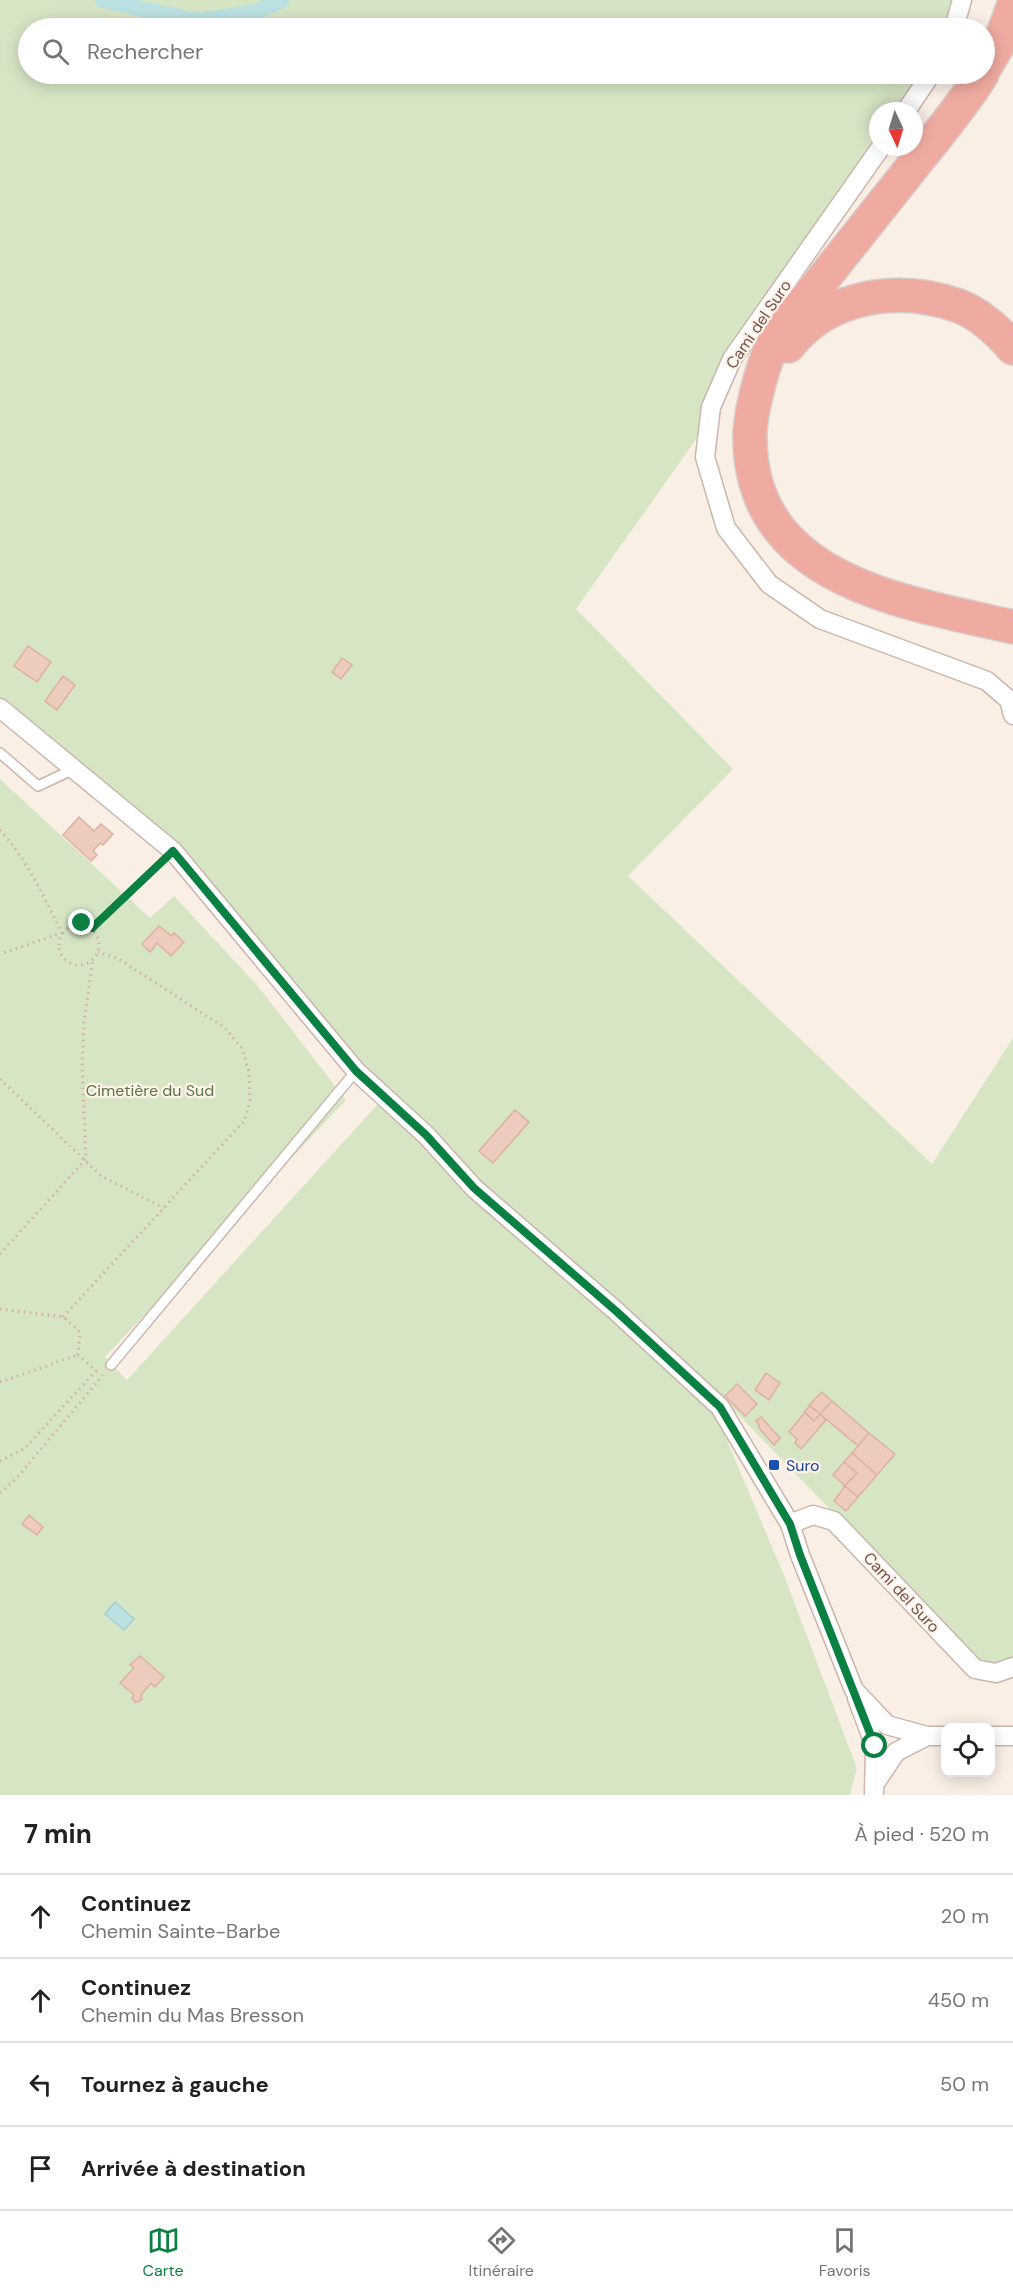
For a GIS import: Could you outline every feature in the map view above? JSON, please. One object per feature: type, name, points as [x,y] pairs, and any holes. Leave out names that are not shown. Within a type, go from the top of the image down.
[{"type":"highway","points":[[995,50],[1013,7]]},
{"type":"highway","points":[[975,84],[776,338],[759,383],[750,424],[750,449],[755,482],[769,514],[796,548],[826,571],[863,588],[924,607],[1013,627]]},
{"type":"highway","points":[[759,383],[795,337],[834,309],[868,297],[907,294],[960,307],[996,329],[1013,348]]},
{"type":"street","points":[[957,18],[962,0]]},
{"type":"street","points":[[912,102],[924,84]]},
{"type":"street","name":"Cami del Suro","points":[[875,156],[732,359],[711,407],[705,457],[726,528],[769,584],[820,619],[987,681],[1009,700],[1013,715]]},
{"type":"street","points":[[0,708],[173,851],[356,1071],[426,1135],[474,1188],[616,1311],[720,1407],[790,1524],[875,1746],[875,1788]]},
{"type":"street","name":"Cami del Suro","points":[[790,1524],[813,1515],[834,1521],[975,1669],[996,1673],[1013,1667]]},
{"type":"street","points":[[854,1690],[887,1725],[936,1736]]},
{"type":"street","points":[[875,1788],[896,1752],[936,1736]]},
{"type":"street","points":[[995,1736],[1013,1736]]},
{"type":"lane","points":[[0,753],[38,786],[74,769]]},
{"type":"lane","points":[[111,1365],[356,1071]]},
{"type":"path","points":[[0,830],[40,889],[62,933],[58,949],[63,958],[73,965],[83,965],[99,952],[99,938],[92,928],[82,923],[69,926],[62,933],[0,954]]},
{"type":"path","points":[[92,928],[173,851]]},
{"type":"path","points":[[63,1317],[244,1120],[250,1100],[249,1072],[242,1048],[225,1028],[119,959],[99,952]]},
{"type":"path","points":[[0,1254],[86,1159],[82,1063],[84,1022],[93,959]]},
{"type":"path","points":[[0,1079],[86,1159],[101,1176],[164,1208]]},
{"type":"path","points":[[0,1309],[63,1317],[80,1332],[78,1355]]},
{"type":"path","points":[[0,1382],[78,1355]]},
{"type":"path","points":[[0,1461],[24,1449],[96,1371],[78,1355]]},
{"type":"path","points":[[0,1493],[16,1479],[111,1365]]},
{"type":"green space","points":[[0,0],[955,0],[949,18],[18,18],[18,84],[916,84],[904,102],[869,102],[869,152],[725,356],[699,435],[576,609],[733,769],[628,876],[932,1164],[1013,1038],[1013,1660],[995,1665],[978,1662],[725,1401],[479,1182],[361,1066],[178,846],[0,699]]},
{"type":"green space","name":"Cimetière du Sud","points":[[0,779],[150,918],[174,896],[257,985],[346,1100],[105,1357],[127,1380],[377,1105],[421,1140],[715,1412],[783,1573],[857,1768],[850,1795],[0,1795]]},
{"type":"water","points":[[115,1602],[134,1619],[124,1630],[105,1614]]},
{"type":"building","points":[[28,646],[51,662],[37,682],[14,666]]},
{"type":"building","points":[[342,658],[352,665],[341,679],[332,672]]},
{"type":"building","points":[[63,676],[75,685],[57,710],[45,701]]},
{"type":"building","points":[[79,817],[94,831],[101,824],[113,834],[103,845],[100,843],[93,851],[97,855],[91,861],[63,835]]},
{"type":"building","points":[[159,926],[172,936],[174,933],[184,942],[171,956],[157,943],[150,952],[142,944]]},
{"type":"building","points":[[515,1110],[529,1122],[493,1163],[479,1151]]},
{"type":"building","points":[[766,1373],[780,1383],[769,1400],[755,1390]]},
{"type":"building","points":[[737,1384],[757,1404],[745,1416],[725,1396]]},
{"type":"building","points":[[822,1392],[832,1401],[820,1414],[809,1405]]},
{"type":"building","points":[[832,1401],[869,1433],[858,1446],[820,1414]]},
{"type":"building","points":[[810,1406],[820,1414],[814,1421],[804,1412]]},
{"type":"building","points":[[805,1412],[814,1421],[820,1414],[826,1420],[801,1449],[795,1443],[797,1439],[789,1432]]},
{"type":"building","points":[[761,1417],[780,1438],[774,1445],[758,1427],[756,1421]]},
{"type":"building","points":[[869,1433],[895,1454],[877,1475],[852,1453]]},
{"type":"building","points":[[852,1453],[877,1475],[858,1497],[845,1486],[857,1473],[844,1462]]},
{"type":"building","points":[[844,1462],[857,1473],[845,1486],[833,1475]]},
{"type":"building","points":[[845,1486],[858,1497],[846,1511],[834,1501]]},
{"type":"building","points":[[29,1515],[43,1527],[37,1535],[22,1524]]},
{"type":"building","points":[[140,1656],[164,1677],[155,1687],[151,1683],[141,1695],[142,1699],[135,1702],[132,1698],[134,1695],[120,1683],[134,1668],[130,1665]]},
{"type":"waterway","points":[[103,0],[184,18]]},
{"type":"waterway","points":[[218,18],[253,13],[282,0]]},
{"type":"place","name":"Suro","points":[[774,1465]]},
{"type":"route","points":[[82,923],[92,928],[173,851],[356,1071],[426,1135],[474,1188],[616,1311],[720,1407],[790,1524],[875,1746]]}]
